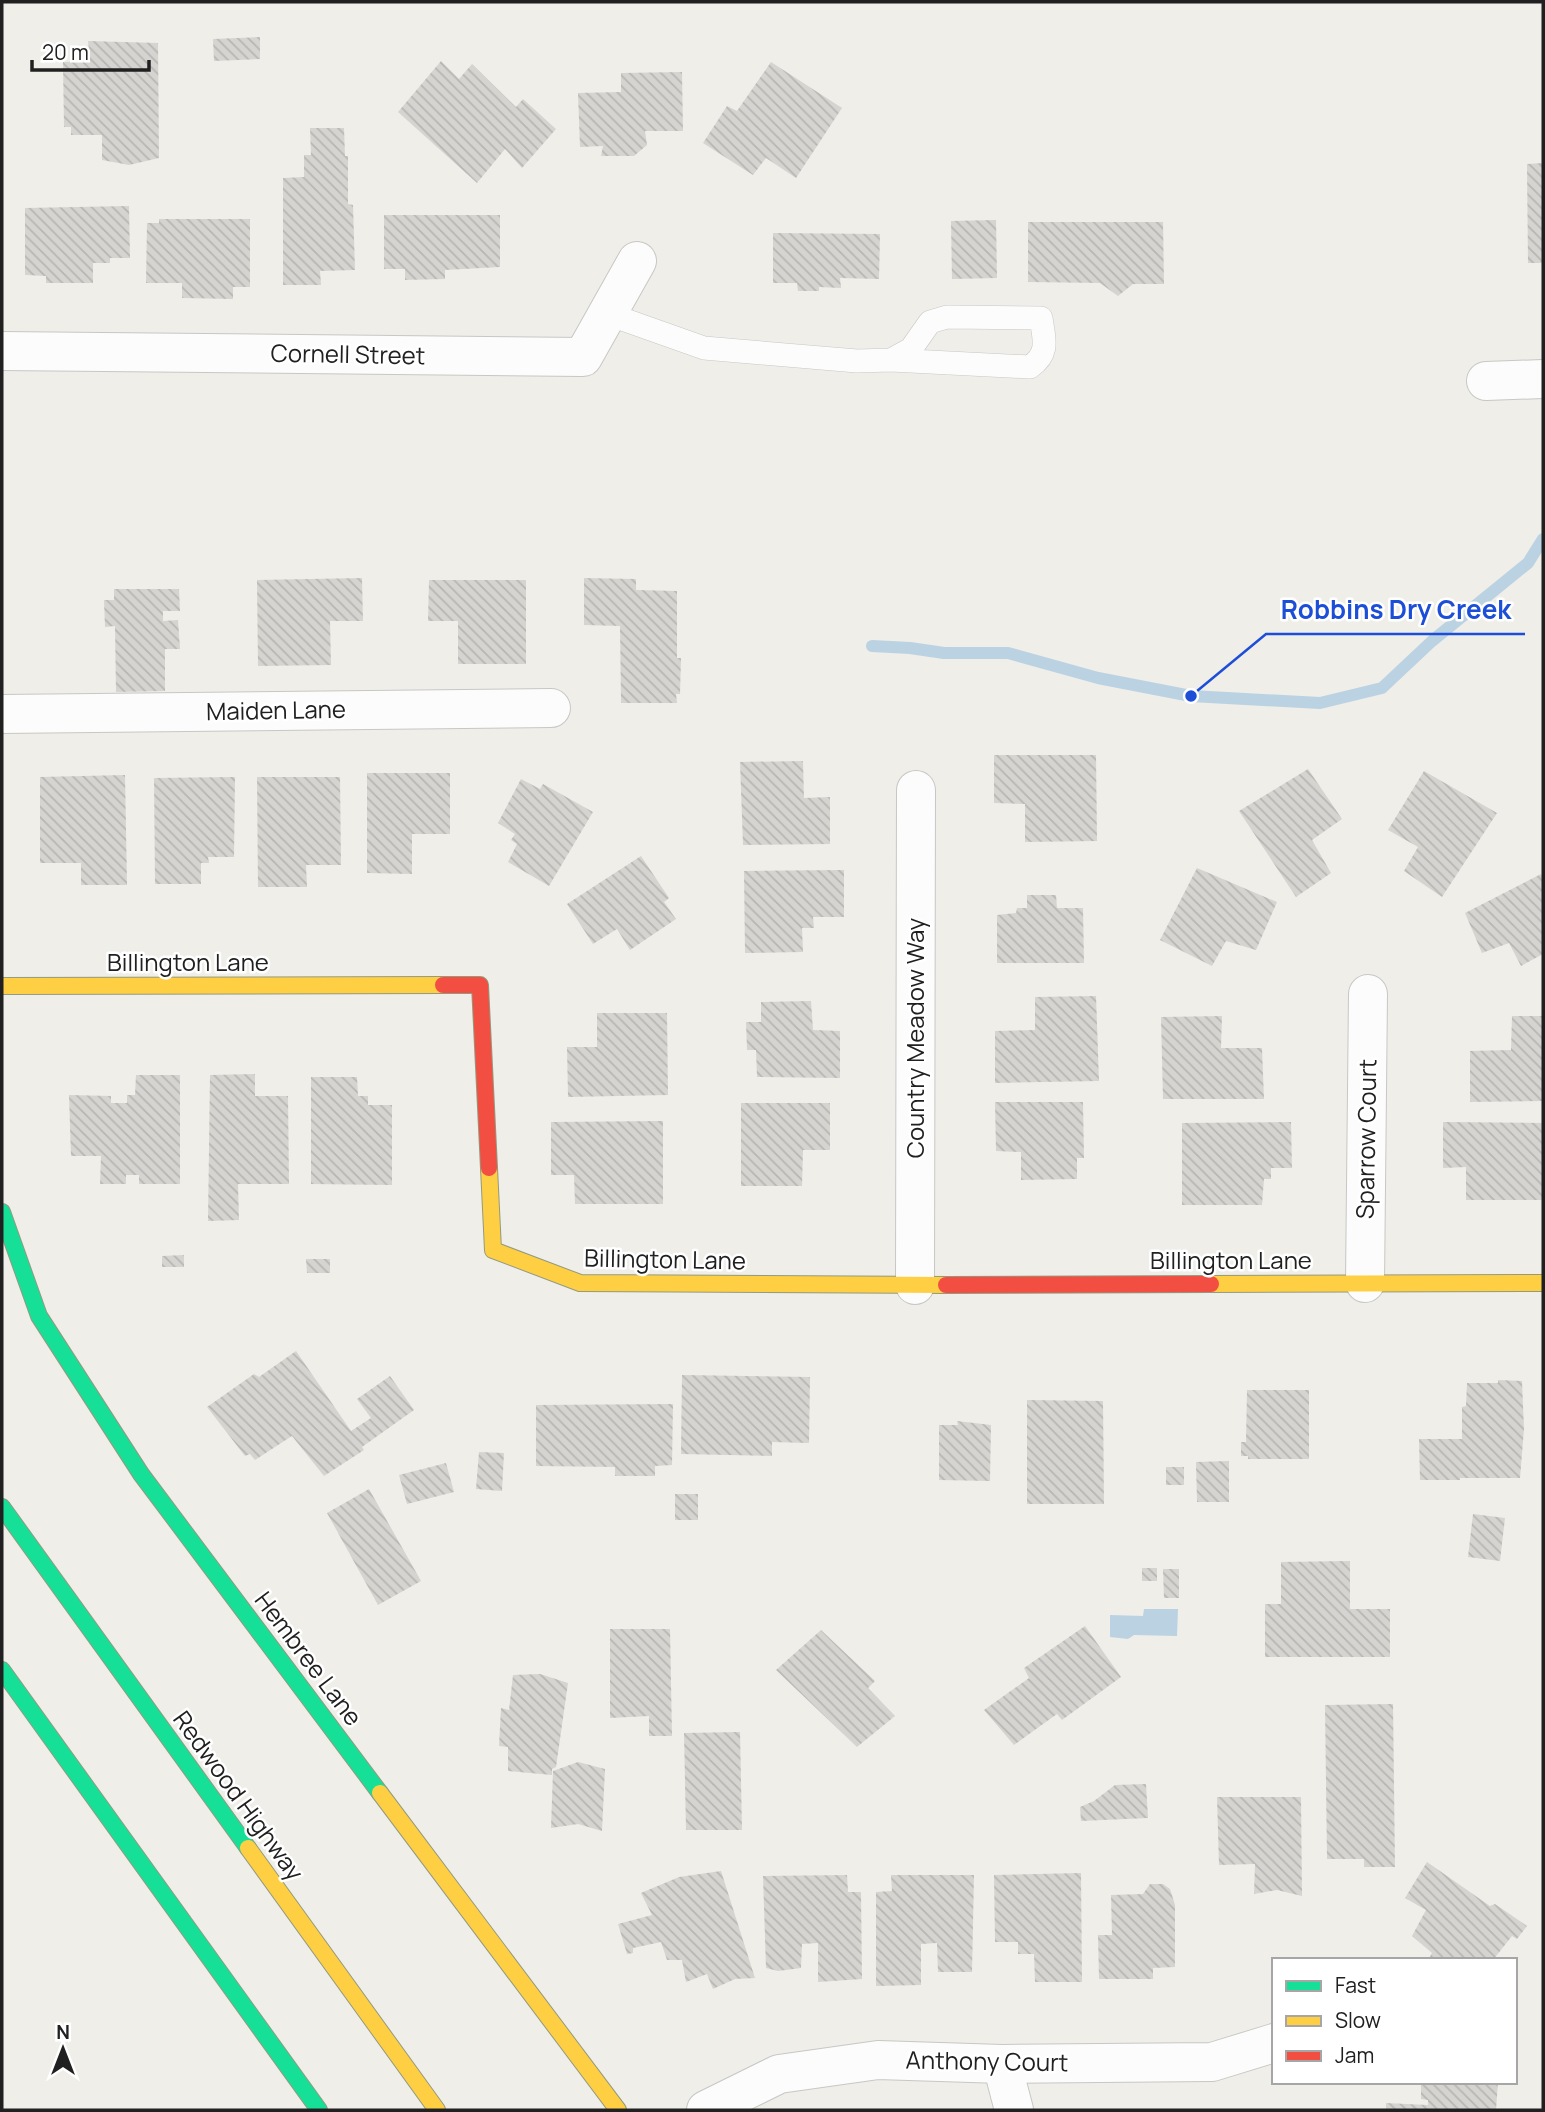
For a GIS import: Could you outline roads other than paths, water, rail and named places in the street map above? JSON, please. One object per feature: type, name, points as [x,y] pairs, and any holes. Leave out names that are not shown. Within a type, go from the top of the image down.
[{"type":"main road","name":"Billington Lane","points":[[2,986],[480,985],[493,1250],[580,1283],[1543,1283]]},
{"type":"main road","name":"Hembree Lane","points":[[2,1212],[39,1316],[141,1474],[618,2110]]},
{"type":"main road","name":"Redwood Highway","points":[[2,1507],[437,2110]]},
{"type":"main road","points":[[2,1670],[319,2110]]},
{"type":"street","name":"Cornell Street","points":[[2,351],[583,357],[637,261]]},
{"type":"street","points":[[1486,381],[1543,379]]},
{"type":"street","name":"Maiden Lane","points":[[2,714],[551,708]]},
{"type":"street","name":"Country Meadow Way","points":[[915,1285],[916,790]]},
{"type":"street","name":"Sparrow Court","points":[[1365,1283],[1368,994]]},
{"type":"street","name":"Anthony Court","points":[[706,2110],[779,2074],[878,2060],[1002,2064],[1212,2062],[1272,2044]]},
{"type":"street","points":[[1002,2064],[1014,2110]]},
{"type":"lane","points":[[608,314],[704,348],[801,358],[1030,367],[1040,360],[1045,346],[1041,318],[947,317],[930,322],[911,349],[891,360]]},
{"type":"water","points":[[1144,1609],[1178,1609],[1177,1636],[1134,1635],[1128,1639],[1110,1637],[1110,1615],[1143,1616]]},
{"type":"waterway","points":[[872,646],[944,653],[1008,653],[1098,678],[1191,696],[1320,703],[1382,688],[1432,641],[1528,563],[1543,539]]},
{"type":"place","name":"Robbins Dry Creek","points":[[1191,696]]}]
